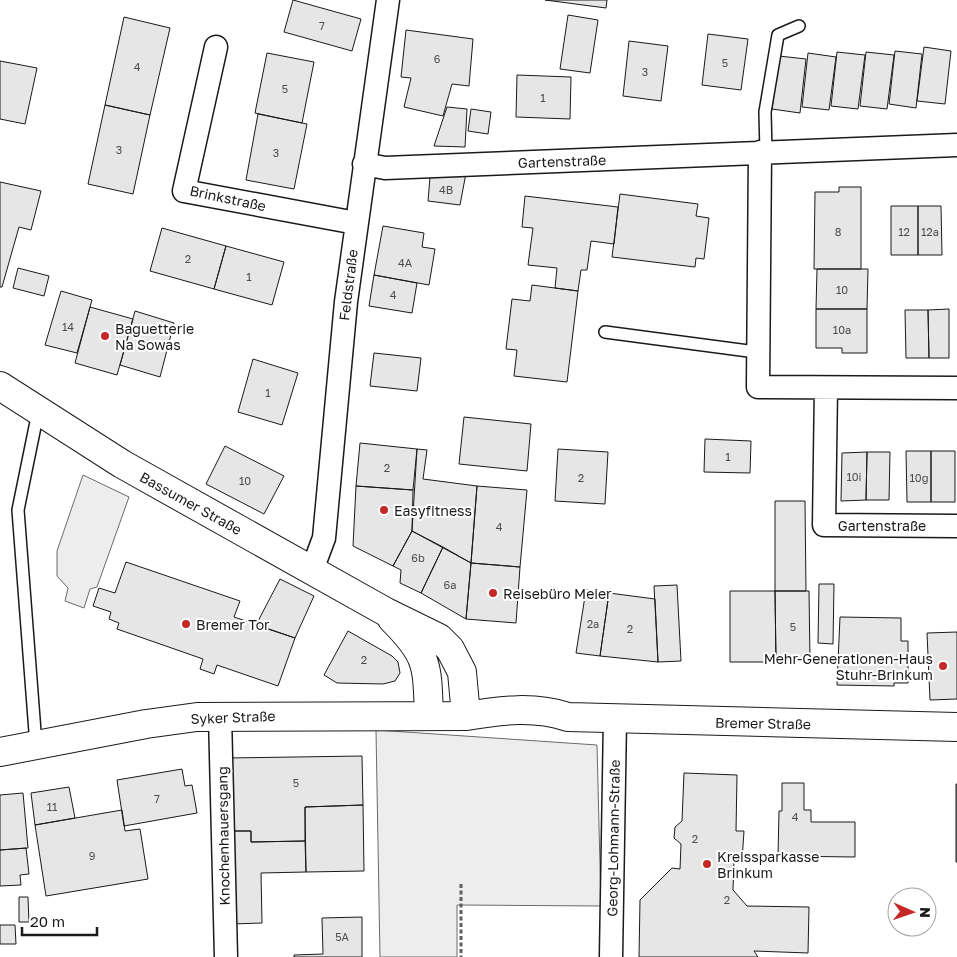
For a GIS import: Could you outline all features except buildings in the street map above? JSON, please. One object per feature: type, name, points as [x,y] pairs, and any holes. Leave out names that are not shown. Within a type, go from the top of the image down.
[{"type":"street","name":"Feldstraße","points":[[312,570],[324,538],[346,302],[388,0]]},
{"type":"street","name":"Brinkstraße","points":[[216,47],[184,191],[356,223]]},
{"type":"street","name":"Gartenstraße","points":[[364,164],[385,168],[957,145]]},
{"type":"street","points":[[763,152],[756,352],[758,388],[957,388]]},
{"type":"street","name":"Bassumer Straße","points":[[0,386],[122,464],[386,612],[439,638],[450,649],[462,672],[466,716]]},
{"type":"street","name":"Gartenstraße","points":[[826,388],[824,525],[957,526]]},
{"type":"street","name":"Bassumer Straße","points":[[386,612],[406,632],[424,659],[428,673],[430,716]]},
{"type":"street","name":"Bremer Straße","points":[[466,716],[505,710],[550,711],[568,717],[615,719],[957,727]]},
{"type":"street","name":"Syker Straße","points":[[1,752],[146,724],[220,716],[466,716]]},
{"type":"street","name":"Knochenhauersgang","points":[[220,716],[226,957]]},
{"type":"street","name":"Georg-Lohmann-Straße","points":[[611,957],[615,719]]},
{"type":"lane","points":[[763,152],[765,112],[778,35],[798,26]]},
{"type":"lane","points":[[605,332],[756,352]]},
{"type":"lane","points":[[36,745],[18,510],[38,412]]},
{"type":"path","points":[[461,884],[462,957]]},
{"type":"shaded area","points":[[83,475],[129,497],[97,587],[90,589],[84,608],[65,601],[68,588],[57,576],[57,551]]},
{"type":"shaded area","points":[[376,730],[597,745],[601,906],[457,905],[457,957],[380,957]]},
{"type":"place","name":"Baguetterie Na Sowas","points":[[105,336]]},
{"type":"place","name":"Easyfitness","points":[[384,510]]},
{"type":"place","name":"Reisebüro Meier","points":[[493,593]]},
{"type":"place","name":"Bremer Tor","points":[[186,624]]},
{"type":"place","name":"Mehr-Generationen-Haus Stuhr-Brinkum","points":[[943,666]]},
{"type":"place","name":"Kreissparkasse Brinkum","points":[[707,864]]}]
